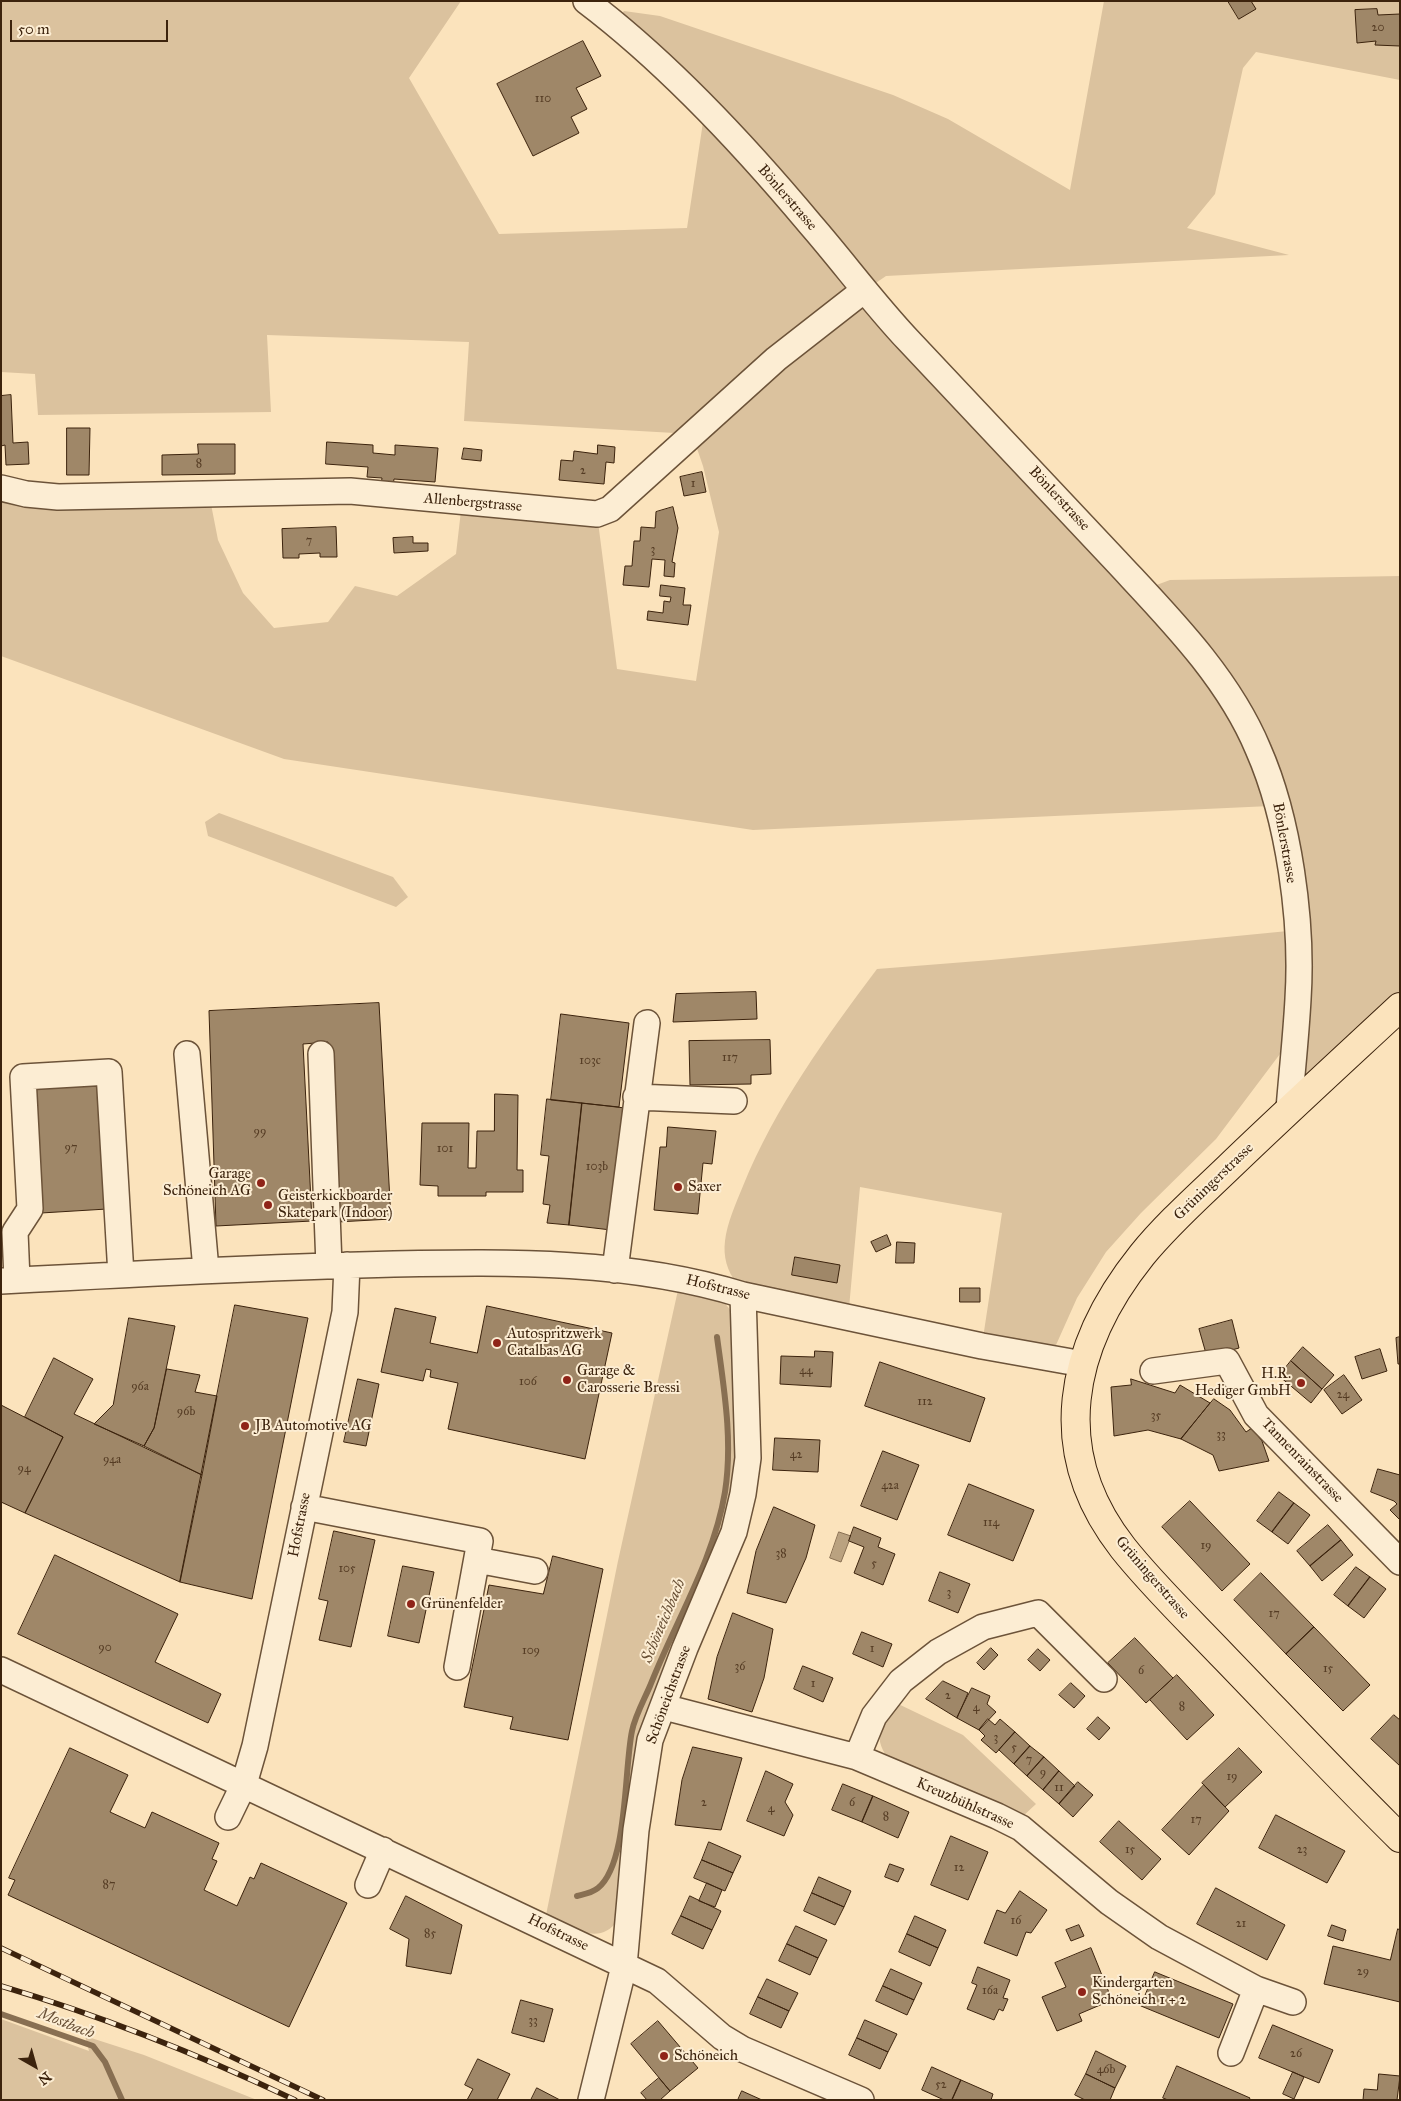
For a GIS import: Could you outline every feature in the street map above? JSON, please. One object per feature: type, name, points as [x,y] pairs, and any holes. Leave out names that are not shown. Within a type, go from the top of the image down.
[{"type":"main road","name":"Grüningerstrasse","points":[[1400,1007],[1289,1109],[1171,1223],[1143,1254],[1109,1304],[1083,1364],[1075,1406],[1075,1441],[1090,1493],[1104,1521],[1123,1548],[1164,1594],[1400,1838]]},
{"type":"street","name":"Bönlerstrasse","points":[[586,1],[634,39],[776,183],[863,291],[1187,639],[1218,680],[1257,745],[1282,816],[1299,950],[1298,998],[1289,1109]]},
{"type":"street","name":"Allenbergstrasse","points":[[1,488],[26,494],[58,497],[350,492],[597,514],[610,509],[776,359],[863,291]]},
{"type":"street","points":[[615,1270],[647,1023]]},
{"type":"street","points":[[186,1054],[206,1270]]},
{"type":"street","points":[[321,1054],[338,1265]]},
{"type":"street","points":[[9,1280],[15,1232],[30,1209],[23,1077],[109,1072],[121,1275]]},
{"type":"street","points":[[636,1097],[734,1101]]},
{"type":"street","name":"Hofstrasse","points":[[9,1280],[338,1265],[504,1262],[615,1270],[679,1279],[982,1346],[1083,1364]]},
{"type":"street","name":"Hofstrasse","points":[[244,1784],[255,1746],[345,1312],[338,1265]]},
{"type":"street","name":"Schöneichstrasse","points":[[591,2100],[624,1966],[644,1776],[650,1740],[685,1648],[734,1532],[744,1494],[748,1458],[743,1294]]},
{"type":"street","name":"Tannenrainstrasse","points":[[1153,1371],[1227,1361],[1256,1414],[1400,1562]]},
{"type":"street","points":[[304,1507],[480,1541],[457,1667]]},
{"type":"street","points":[[477,1560],[535,1571]]},
{"type":"street","points":[[857,1757],[874,1716],[901,1681],[938,1652],[982,1627],[1038,1613],[1104,1679]]},
{"type":"street","name":"Hofstrasse","points":[[1,1670],[657,1981],[722,2037],[742,2049],[861,2100]]},
{"type":"street","name":"Kreuzbühlstrasse","points":[[664,1707],[857,1757],[997,1816],[1021,1828],[1108,1902],[1159,1938],[1256,1989],[1293,2002]]},
{"type":"street","points":[[228,1817],[244,1784]]},
{"type":"street","points":[[368,1885],[383,1850]]},
{"type":"street","points":[[1231,2053],[1256,1989]]},
{"type":"shaded area","points":[[1,1],[461,1],[409,78],[499,234],[687,228],[705,109],[614,22],[624,11],[660,16],[893,95],[948,119],[1070,190],[1104,1],[1400,1],[1400,80],[1256,52],[1243,68],[1215,194],[1187,228],[1289,255],[886,276],[864,291],[1143,590],[1170,580],[1400,576],[1400,1007],[1289,1109],[1298,999],[1270,806],[753,830],[284,759],[1,656],[1,488],[209,494],[218,540],[243,593],[274,628],[328,622],[355,586],[397,596],[456,554],[462,502],[597,514],[617,669],[696,681],[719,532],[703,466],[692,434],[464,421],[469,342],[267,335],[271,412],[38,415],[35,374],[1,372]]},
{"type":"shaded area","points":[[219,813],[393,877],[408,897],[396,907],[208,836],[205,822]]},
{"type":"shaded area","points":[[1288,931],[1288,993],[1283,1050],[1216,1139],[1141,1213],[1106,1252],[1077,1298],[1056,1345],[1028,1345],[983,1338],[1002,1213],[860,1187],[849,1308],[737,1283],[734,1279],[728,1269],[725,1258],[726,1234],[735,1206],[756,1157],[770,1128],[803,1073],[877,969],[991,960]]},
{"type":"shaded area","points":[[678,1290],[723,1301],[732,1312],[738,1398],[734,1506],[650,1719],[618,1920],[602,1933],[593,1934],[574,1929],[546,1915],[618,1561]]},
{"type":"shaded area","points":[[839,1532],[851,1536],[841,1562],[830,1558]]},
{"type":"shaded area","points":[[892,1701],[963,1735],[1036,1804],[1022,1817],[891,1762],[881,1746],[880,1732]]},
{"type":"shaded area","points":[[1,2019],[89,2051],[85,2036],[144,2055],[257,2100],[1,2100]]},
{"type":"building","points":[[1228,1],[1251,1],[1256,9],[1239,19]]},
{"type":"building","points":[[1377,9],[1378,15],[1400,14],[1400,46],[1375,45],[1376,41],[1357,43],[1355,10]]},
{"type":"building","points":[[583,41],[601,76],[576,88],[587,109],[571,117],[579,133],[533,156],[497,84]]},
{"type":"building","points":[[11,395],[13,443],[28,442],[29,464],[6,465],[5,445],[1,446],[1,396]]},
{"type":"building","points":[[67,428],[90,428],[89,475],[67,475]]},
{"type":"building","points":[[327,442],[373,445],[373,453],[395,455],[395,445],[438,448],[435,482],[394,479],[393,486],[381,485],[382,478],[367,477],[368,467],[326,464]]},
{"type":"building","points":[[198,444],[235,444],[235,474],[162,475],[162,455],[198,454]]},
{"type":"building","points":[[598,445],[615,447],[614,463],[606,462],[604,484],[559,480],[561,460],[573,461],[574,451],[597,454]]},
{"type":"building","points":[[464,448],[482,450],[481,461],[462,459]]},
{"type":"building","points":[[702,472],[706,492],[684,496],[680,477]]},
{"type":"building","points":[[673,507],[678,528],[672,562],[675,563],[674,577],[664,576],[665,560],[652,559],[649,587],[623,585],[625,566],[632,566],[634,541],[640,541],[641,527],[655,528],[656,512]]},
{"type":"building","points":[[336,527],[337,557],[320,557],[320,553],[299,554],[299,558],[283,558],[282,529]]},
{"type":"building","points":[[413,537],[413,543],[428,543],[428,551],[394,553],[393,538]]},
{"type":"building","points":[[661,585],[685,588],[683,605],[691,605],[688,625],[647,620],[648,611],[663,613],[664,601],[670,602],[671,597],[660,596]]},
{"type":"building","points":[[756,992],[757,1019],[673,1022],[676,994]]},
{"type":"building","points":[[379,1003],[391,1219],[337,1222],[328,1042],[303,1044],[312,1221],[216,1226],[209,1011]]},
{"type":"building","points":[[561,1014],[629,1023],[619,1107],[551,1100]]},
{"type":"building","points":[[770,1040],[771,1074],[751,1075],[751,1084],[690,1085],[689,1041]]},
{"type":"building","points":[[100,1082],[107,1209],[41,1213],[34,1087]]},
{"type":"building","points":[[495,1094],[518,1095],[517,1170],[523,1170],[523,1192],[486,1192],[486,1196],[438,1196],[438,1186],[420,1185],[422,1123],[469,1123],[468,1168],[476,1168],[477,1131],[494,1131]]},
{"type":"building","points":[[547,1099],[582,1103],[569,1225],[547,1223],[550,1205],[543,1204],[549,1156],[541,1155]]},
{"type":"building","points":[[582,1103],[625,1108],[611,1230],[569,1225]]},
{"type":"building","name":"Saxer","points":[[668,1127],[716,1131],[712,1164],[703,1163],[698,1214],[654,1210],[660,1147],[666,1147]]},
{"type":"building","points":[[887,1235],[891,1245],[876,1252],[871,1242]]},
{"type":"building","points":[[897,1242],[915,1243],[914,1263],[896,1263]]},
{"type":"building","points":[[795,1257],[840,1265],[837,1283],[792,1275]]},
{"type":"building","points":[[960,1288],[980,1288],[980,1302],[960,1302]]},
{"type":"building","points":[[235,1305],[308,1318],[252,1599],[180,1582]]},
{"type":"building","points":[[487,1306],[612,1333],[585,1459],[448,1429],[458,1383],[430,1377],[431,1370],[426,1369],[423,1381],[381,1372],[395,1308],[436,1317],[430,1343],[477,1353]]},
{"type":"building","points":[[129,1318],[175,1326],[154,1428],[144,1446],[94,1424],[113,1405]]},
{"type":"building","points":[[1232,1320],[1239,1348],[1207,1357],[1199,1329]]},
{"type":"building","points":[[1400,1337],[1400,1364],[1398,1364],[1396,1338]]},
{"type":"building","points":[[1303,1347],[1334,1375],[1322,1389],[1291,1361]]},
{"type":"building","points":[[1380,1349],[1387,1371],[1362,1379],[1355,1357]]},
{"type":"building","points":[[815,1351],[833,1352],[831,1387],[780,1384],[781,1356],[814,1357]]},
{"type":"building","points":[[54,1358],[93,1379],[74,1414],[202,1475],[180,1582],[25,1513],[63,1437],[25,1417]]},
{"type":"building","name":"H.R. Hediger GmbH","points":[[1291,1361],[1322,1389],[1311,1403],[1279,1376]]},
{"type":"building","points":[[880,1362],[985,1398],[970,1442],[865,1406]]},
{"type":"building","points":[[167,1369],[200,1375],[195,1392],[217,1396],[202,1475],[144,1446],[154,1428]]},
{"type":"building","points":[[1344,1375],[1362,1400],[1342,1414],[1324,1390]]},
{"type":"building","points":[[358,1379],[379,1384],[366,1446],[344,1442]]},
{"type":"building","points":[[1131,1379],[1175,1393],[1180,1385],[1210,1403],[1181,1439],[1148,1430],[1114,1436],[1111,1387],[1131,1385]]},
{"type":"building","points":[[1214,1399],[1230,1410],[1246,1432],[1252,1428],[1262,1441],[1269,1461],[1219,1471],[1213,1455],[1181,1439]]},
{"type":"building","points":[[1,1405],[63,1437],[25,1513],[1,1502]]},
{"type":"building","points":[[775,1438],[820,1440],[818,1472],[773,1470]]},
{"type":"building","points":[[883,1451],[919,1465],[897,1520],[861,1506]]},
{"type":"building","points":[[1378,1469],[1400,1475],[1400,1520],[1390,1510],[1397,1504],[1394,1501],[1371,1492]]},
{"type":"building","points":[[969,1484],[1034,1510],[1013,1561],[948,1535]]},
{"type":"building","points":[[1279,1492],[1294,1503],[1272,1532],[1257,1521]]},
{"type":"building","points":[[1190,1501],[1250,1564],[1222,1591],[1162,1527]]},
{"type":"building","points":[[1294,1503],[1310,1515],[1288,1544],[1272,1532]]},
{"type":"building","points":[[774,1507],[815,1525],[806,1558],[786,1603],[747,1593],[756,1551]]},
{"type":"building","points":[[1328,1525],[1341,1540],[1310,1566],[1297,1551]]},
{"type":"building","points":[[854,1527],[881,1538],[878,1547],[895,1554],[883,1585],[854,1573],[864,1547],[849,1541]]},
{"type":"building","points":[[334,1531],[375,1540],[351,1647],[319,1640],[328,1601],[319,1599]]},
{"type":"building","points":[[1341,1540],[1353,1555],[1322,1581],[1310,1566]]},
{"type":"building","points":[[55,1555],[178,1614],[155,1662],[221,1694],[208,1723],[18,1634]]},
{"type":"building","points":[[553,1556],[603,1569],[568,1740],[510,1729],[513,1717],[464,1707],[489,1585],[543,1594]]},
{"type":"building","name":"Grünenfelder","points":[[403,1566],[434,1572],[419,1643],[388,1636]]},
{"type":"building","points":[[1356,1567],[1370,1577],[1348,1606],[1334,1595]]},
{"type":"building","points":[[940,1572],[970,1584],[958,1613],[929,1601]]},
{"type":"building","points":[[1261,1573],[1314,1627],[1286,1654],[1234,1600]]},
{"type":"building","points":[[1370,1577],[1386,1589],[1364,1618],[1348,1606]]},
{"type":"building","points":[[733,1613],[773,1629],[764,1678],[752,1712],[708,1699],[717,1657]]},
{"type":"building","points":[[1314,1627],[1370,1685],[1343,1711],[1286,1654]]},
{"type":"building","points":[[862,1632],[892,1644],[883,1667],[853,1654]]},
{"type":"building","points":[[1135,1638],[1173,1678],[1146,1703],[1108,1663]]},
{"type":"building","points":[[991,1648],[998,1655],[984,1670],[977,1663]]},
{"type":"building","points":[[1038,1649],[1050,1660],[1040,1671],[1028,1660]]},
{"type":"building","points":[[803,1666],[833,1678],[823,1702],[794,1689]]},
{"type":"building","points":[[1177,1675],[1214,1715],[1187,1740],[1150,1700]]},
{"type":"building","points":[[943,1681],[968,1693],[957,1718],[926,1699]]},
{"type":"building","points":[[1071,1683],[1085,1696],[1074,1708],[1059,1695]]},
{"type":"building","points":[[972,1688],[990,1696],[987,1704],[996,1712],[979,1730],[957,1718]]},
{"type":"building","points":[[1394,1715],[1400,1720],[1400,1766],[1371,1739]]},
{"type":"building","points":[[1098,1717],[1110,1728],[1099,1740],[1087,1729]]},
{"type":"building","points":[[988,1719],[995,1725],[1000,1719],[1015,1732],[996,1753],[981,1740],[985,1736],[979,1730]]},
{"type":"building","points":[[1015,1732],[1030,1746],[1014,1764],[999,1750]]},
{"type":"building","points":[[1030,1746],[1044,1757],[1027,1776],[1014,1764]]},
{"type":"building","points":[[693,1747],[742,1758],[721,1830],[675,1825],[682,1780]]},
{"type":"building","points":[[70,1748],[128,1775],[110,1812],[145,1828],[152,1812],[219,1843],[212,1859],[217,1861],[204,1890],[237,1906],[250,1877],[254,1879],[261,1863],[347,1903],[289,2027],[8,1895],[15,1880],[9,1878]]},
{"type":"building","points":[[1239,1748],[1262,1772],[1225,1807],[1202,1783]]},
{"type":"building","points":[[1044,1757],[1059,1771],[1043,1790],[1027,1776]]},
{"type":"building","points":[[766,1771],[793,1784],[785,1802],[793,1815],[784,1836],[747,1821]]},
{"type":"building","points":[[1059,1771],[1075,1786],[1059,1804],[1043,1790]]},
{"type":"building","points":[[1078,1782],[1093,1795],[1073,1817],[1059,1804]]},
{"type":"building","points":[[843,1784],[873,1796],[862,1822],[832,1810]]},
{"type":"building","points":[[1204,1785],[1229,1811],[1189,1855],[1162,1830]]},
{"type":"building","points":[[873,1796],[909,1812],[898,1838],[862,1822]]},
{"type":"building","points":[[1276,1815],[1345,1851],[1327,1883],[1259,1848]]},
{"type":"building","points":[[1119,1821],[1161,1859],[1142,1880],[1100,1842]]},
{"type":"building","points":[[951,1836],[988,1852],[968,1900],[931,1885]]},
{"type":"building","points":[[709,1842],[741,1856],[733,1873],[702,1860]]},
{"type":"building","points":[[702,1860],[733,1873],[725,1891],[694,1878]]},
{"type":"building","points":[[890,1864],[904,1869],[898,1882],[885,1877]]},
{"type":"building","points":[[819,1877],[851,1891],[844,1907],[812,1893]]},
{"type":"building","points":[[707,1883],[722,1890],[715,1907],[699,1901]]},
{"type":"building","points":[[1216,1888],[1285,1925],[1267,1960],[1197,1924]]},
{"type":"building","points":[[1020,1891],[1047,1910],[1031,1933],[1026,1932],[1017,1956],[984,1943],[997,1910],[1005,1913]]},
{"type":"building","points":[[812,1893],[844,1907],[835,1925],[804,1911]]},
{"type":"building","points":[[406,1896],[462,1925],[451,1974],[406,1966],[409,1939],[390,1929]]},
{"type":"building","points":[[690,1896],[721,1911],[712,1930],[681,1916]]},
{"type":"building","points":[[681,1916],[712,1930],[703,1949],[672,1934]]},
{"type":"building","points":[[915,1916],[946,1930],[938,1948],[907,1934]]},
{"type":"building","points":[[1079,1925],[1084,1936],[1071,1941],[1066,1930]]},
{"type":"building","points":[[1332,1925],[1346,1930],[1343,1941],[1328,1936]]},
{"type":"building","points":[[796,1926],[827,1940],[818,1958],[787,1944]]},
{"type":"building","points":[[1398,1929],[1400,1930],[1400,2002],[1324,1984],[1333,1946],[1390,1960]]},
{"type":"building","points":[[907,1934],[938,1948],[930,1966],[899,1952]]},
{"type":"building","points":[[787,1944],[818,1958],[810,1975],[779,1961]]},
{"type":"building","points":[[1091,1948],[1112,2000],[1079,2014],[1082,2021],[1057,2031],[1042,1997],[1066,1987],[1055,1963]]},
{"type":"building","points":[[978,1967],[1010,1980],[1003,1998],[1008,1999],[1003,2011],[999,2009],[994,2020],[967,2009],[977,1985],[972,1983]]},
{"type":"building","points":[[891,1969],[922,1983],[914,2000],[883,1986]]},
{"type":"building","points":[[1155,1972],[1233,2004],[1219,2038],[1141,2006]]},
{"type":"building","points":[[767,1979],[798,1993],[789,2011],[758,1997]]},
{"type":"building","points":[[883,1986],[914,2000],[907,2015],[876,2001]]},
{"type":"building","points":[[758,1997],[789,2011],[781,2028],[750,2014]]},
{"type":"building","points":[[521,2000],[553,2009],[544,2042],[512,2033]]},
{"type":"building","points":[[865,2020],[897,2034],[888,2052],[857,2038]]},
{"type":"building","name":"Schöneich","points":[[658,2021],[698,2068],[670,2091],[631,2044]]},
{"type":"building","points":[[1273,2025],[1333,2050],[1319,2083],[1259,2058]]},
{"type":"building","points":[[857,2038],[888,2052],[880,2069],[849,2055]]},
{"type":"building","points":[[1096,2051],[1126,2066],[1115,2088],[1086,2074]]},
{"type":"building","points":[[478,2059],[510,2074],[497,2100],[467,2100],[473,2089],[465,2085]]},
{"type":"building","points":[[1177,2066],[1250,2098],[1249,2100],[1168,2100],[1163,2098]]},
{"type":"building","points":[[932,2067],[961,2080],[952,2100],[944,2100],[922,2090]]},
{"type":"building","points":[[1293,2072],[1304,2077],[1294,2099],[1283,2094]]},
{"type":"building","points":[[1086,2074],[1115,2088],[1110,2100],[1085,2100],[1075,2095]]},
{"type":"building","points":[[1379,2074],[1400,2076],[1397,2100],[1363,2100],[1364,2089],[1377,2090]]},
{"type":"building","points":[[659,2078],[670,2091],[660,2100],[647,2100],[641,2093]]},
{"type":"building","points":[[961,2080],[993,2094],[991,2100],[952,2100]]},
{"type":"building","points":[[537,2088],[560,2100],[531,2100]]},
{"type":"building","points":[[742,2091],[762,2100],[738,2100]]},
{"type":"waterway","name":"Schöneichbach","points":[[577,1896],[598,1888],[608,1876],[615,1859],[620,1838],[633,1725],[693,1590],[720,1517],[727,1473],[728,1434],[717,1337]]},
{"type":"waterway","name":"Mostbach","points":[[1,2014],[93,2046],[105,2062],[122,2100]]},
{"type":"railway","points":[[1,1948],[323,2100]]},
{"type":"railway","points":[[1,1986],[76,2010],[150,2037],[223,2067],[295,2100]]},
{"type":"place","name":"Garage Schöneich AG","points":[[261,1183]]},
{"type":"place","name":"Saxer","points":[[678,1187]]},
{"type":"place","name":"Geisterkickboarder Skatepark (Indoor)","points":[[268,1205]]},
{"type":"place","name":"Autospritzwerk Catalbas AG","points":[[497,1343]]},
{"type":"place","name":"Garage & Carosserie Bressi","points":[[567,1380]]},
{"type":"place","name":"H.R. Hediger GmbH","points":[[1301,1383]]},
{"type":"place","name":"JB Automotive AG","points":[[245,1426]]},
{"type":"place","name":"Grünenfelder","points":[[411,1604]]},
{"type":"place","name":"Kindergarten Schöneich 1 + 2","points":[[1082,1992]]},
{"type":"place","name":"Schöneich","points":[[664,2056]]}]
